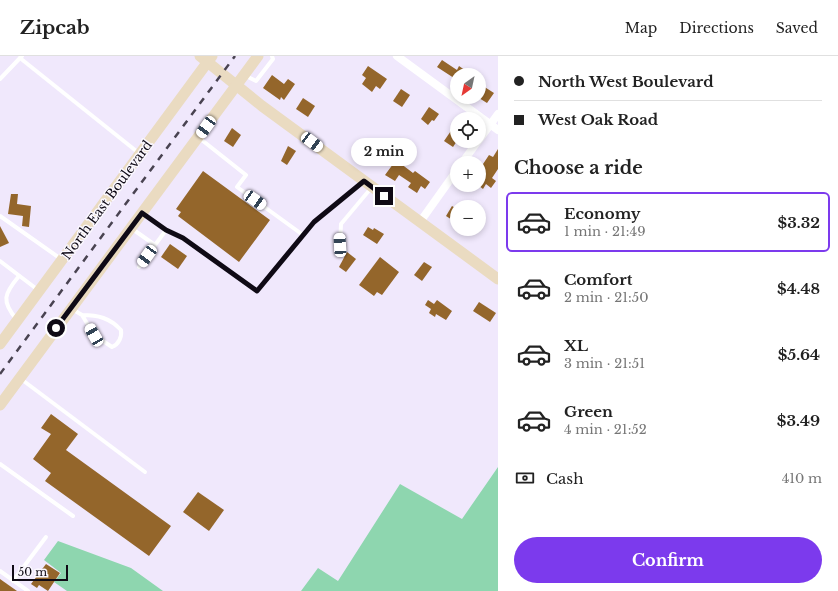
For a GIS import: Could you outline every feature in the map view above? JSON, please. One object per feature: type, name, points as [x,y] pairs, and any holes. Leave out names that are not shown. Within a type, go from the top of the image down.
[{"type":"main road","points":[[0,406],[258,56]]},
{"type":"main road","points":[[207,58],[222,74],[236,85],[498,279]]},
{"type":"main road","name":"North East Boulevard","points":[[0,344],[40,292],[140,154],[207,58]]},
{"type":"street","points":[[397,56],[498,130]]},
{"type":"street","points":[[486,130],[498,114]]},
{"type":"street","points":[[420,222],[450,180]]},
{"type":"lane","points":[[244,75],[256,81],[273,59],[272,56]]},
{"type":"lane","points":[[0,79],[21,57],[140,154]]},
{"type":"lane","points":[[198,137],[246,174],[237,187],[303,235]]},
{"type":"lane","points":[[142,213],[166,230],[183,238],[257,291],[314,222],[368,184]]},
{"type":"lane","points":[[340,245],[341,224],[368,184]]},
{"type":"lane","points":[[0,216],[63,260]]},
{"type":"lane","points":[[131,228],[155,245]]},
{"type":"lane","points":[[140,267],[166,230]]},
{"type":"lane","points":[[0,261],[40,292]]},
{"type":"lane","points":[[18,321],[10,312],[5,299],[7,292],[19,276]]},
{"type":"lane","points":[[72,308],[82,315],[94,335],[112,347],[116,345],[122,336],[122,330],[103,317],[82,315]]},
{"type":"lane","points":[[20,378],[145,472]]},
{"type":"lane","points":[[0,464],[73,516]]},
{"type":"lane","points":[[13,581],[46,537]]},
{"type":"lane","points":[[0,571],[25,590]]},
{"type":"green space","points":[[498,467],[498,591],[301,591],[318,568],[338,581],[400,484],[462,519]]},
{"type":"green space","points":[[58,541],[131,568],[163,591],[67,591],[54,582],[61,573],[44,560]]},
{"type":"building","points":[[442,60],[454,68],[450,68],[450,75],[437,67]]},
{"type":"building","points":[[368,66],[387,79],[380,89],[376,86],[372,92],[362,84],[366,78],[362,75]]},
{"type":"building","points":[[272,75],[284,84],[288,79],[295,84],[284,100],[281,97],[280,100],[263,88]]},
{"type":"building","points":[[486,88],[494,93],[486,102]]},
{"type":"building","points":[[401,89],[410,95],[402,107],[393,101]]},
{"type":"building","points":[[303,98],[315,106],[308,117],[296,109]]},
{"type":"building","points":[[429,107],[439,114],[434,121],[432,120],[428,125],[421,119]]},
{"type":"building","points":[[232,128],[241,135],[233,147],[224,141]]},
{"type":"building","points":[[450,132],[450,145],[444,141]]},
{"type":"building","points":[[288,146],[296,151],[287,165],[281,161]]},
{"type":"building","points":[[498,149],[498,169],[492,178],[496,181],[491,188],[486,184],[486,160],[489,155],[493,157]]},
{"type":"building","points":[[396,160],[413,173],[415,171],[430,182],[425,189],[421,186],[417,193],[408,187],[411,183],[399,175],[395,181],[385,175]]},
{"type":"building","points":[[203,171],[270,220],[239,262],[178,216],[181,212],[176,209]]},
{"type":"building","points":[[11,194],[18,194],[17,204],[31,206],[29,227],[22,226],[23,216],[8,214]]},
{"type":"building","points":[[450,209],[450,219],[446,216]]},
{"type":"building","points":[[0,226],[9,243],[0,247]]},
{"type":"building","points":[[368,227],[373,230],[374,228],[384,234],[377,244],[363,235]]},
{"type":"building","points":[[170,244],[187,256],[178,269],[161,257]]},
{"type":"building","points":[[347,252],[356,259],[346,272],[339,267]]},
{"type":"building","points":[[380,257],[399,272],[382,295],[377,292],[374,296],[359,285]]},
{"type":"building","points":[[424,262],[432,267],[422,281],[414,275]]},
{"type":"building","points":[[428,300],[434,304],[437,300],[452,311],[446,320],[436,314],[435,317],[429,313],[431,309],[425,305]]},
{"type":"building","points":[[479,302],[496,313],[490,322],[473,311]]},
{"type":"building","points":[[51,414],[78,434],[66,450],[171,526],[149,556],[45,481],[51,473],[33,459],[51,434],[41,428]]},
{"type":"building","points":[[198,492],[224,510],[209,531],[183,512]]},
{"type":"building","points":[[46,564],[60,573],[48,591],[39,585],[37,588],[31,584]]},
{"type":"building","points":[[0,579],[17,591],[0,591]]},
{"type":"railway","points":[[0,374],[235,56]]},
{"type":"route","points":[[56,328],[142,213],[166,230],[183,238],[257,291],[314,222],[364,181],[384,196]]}]
